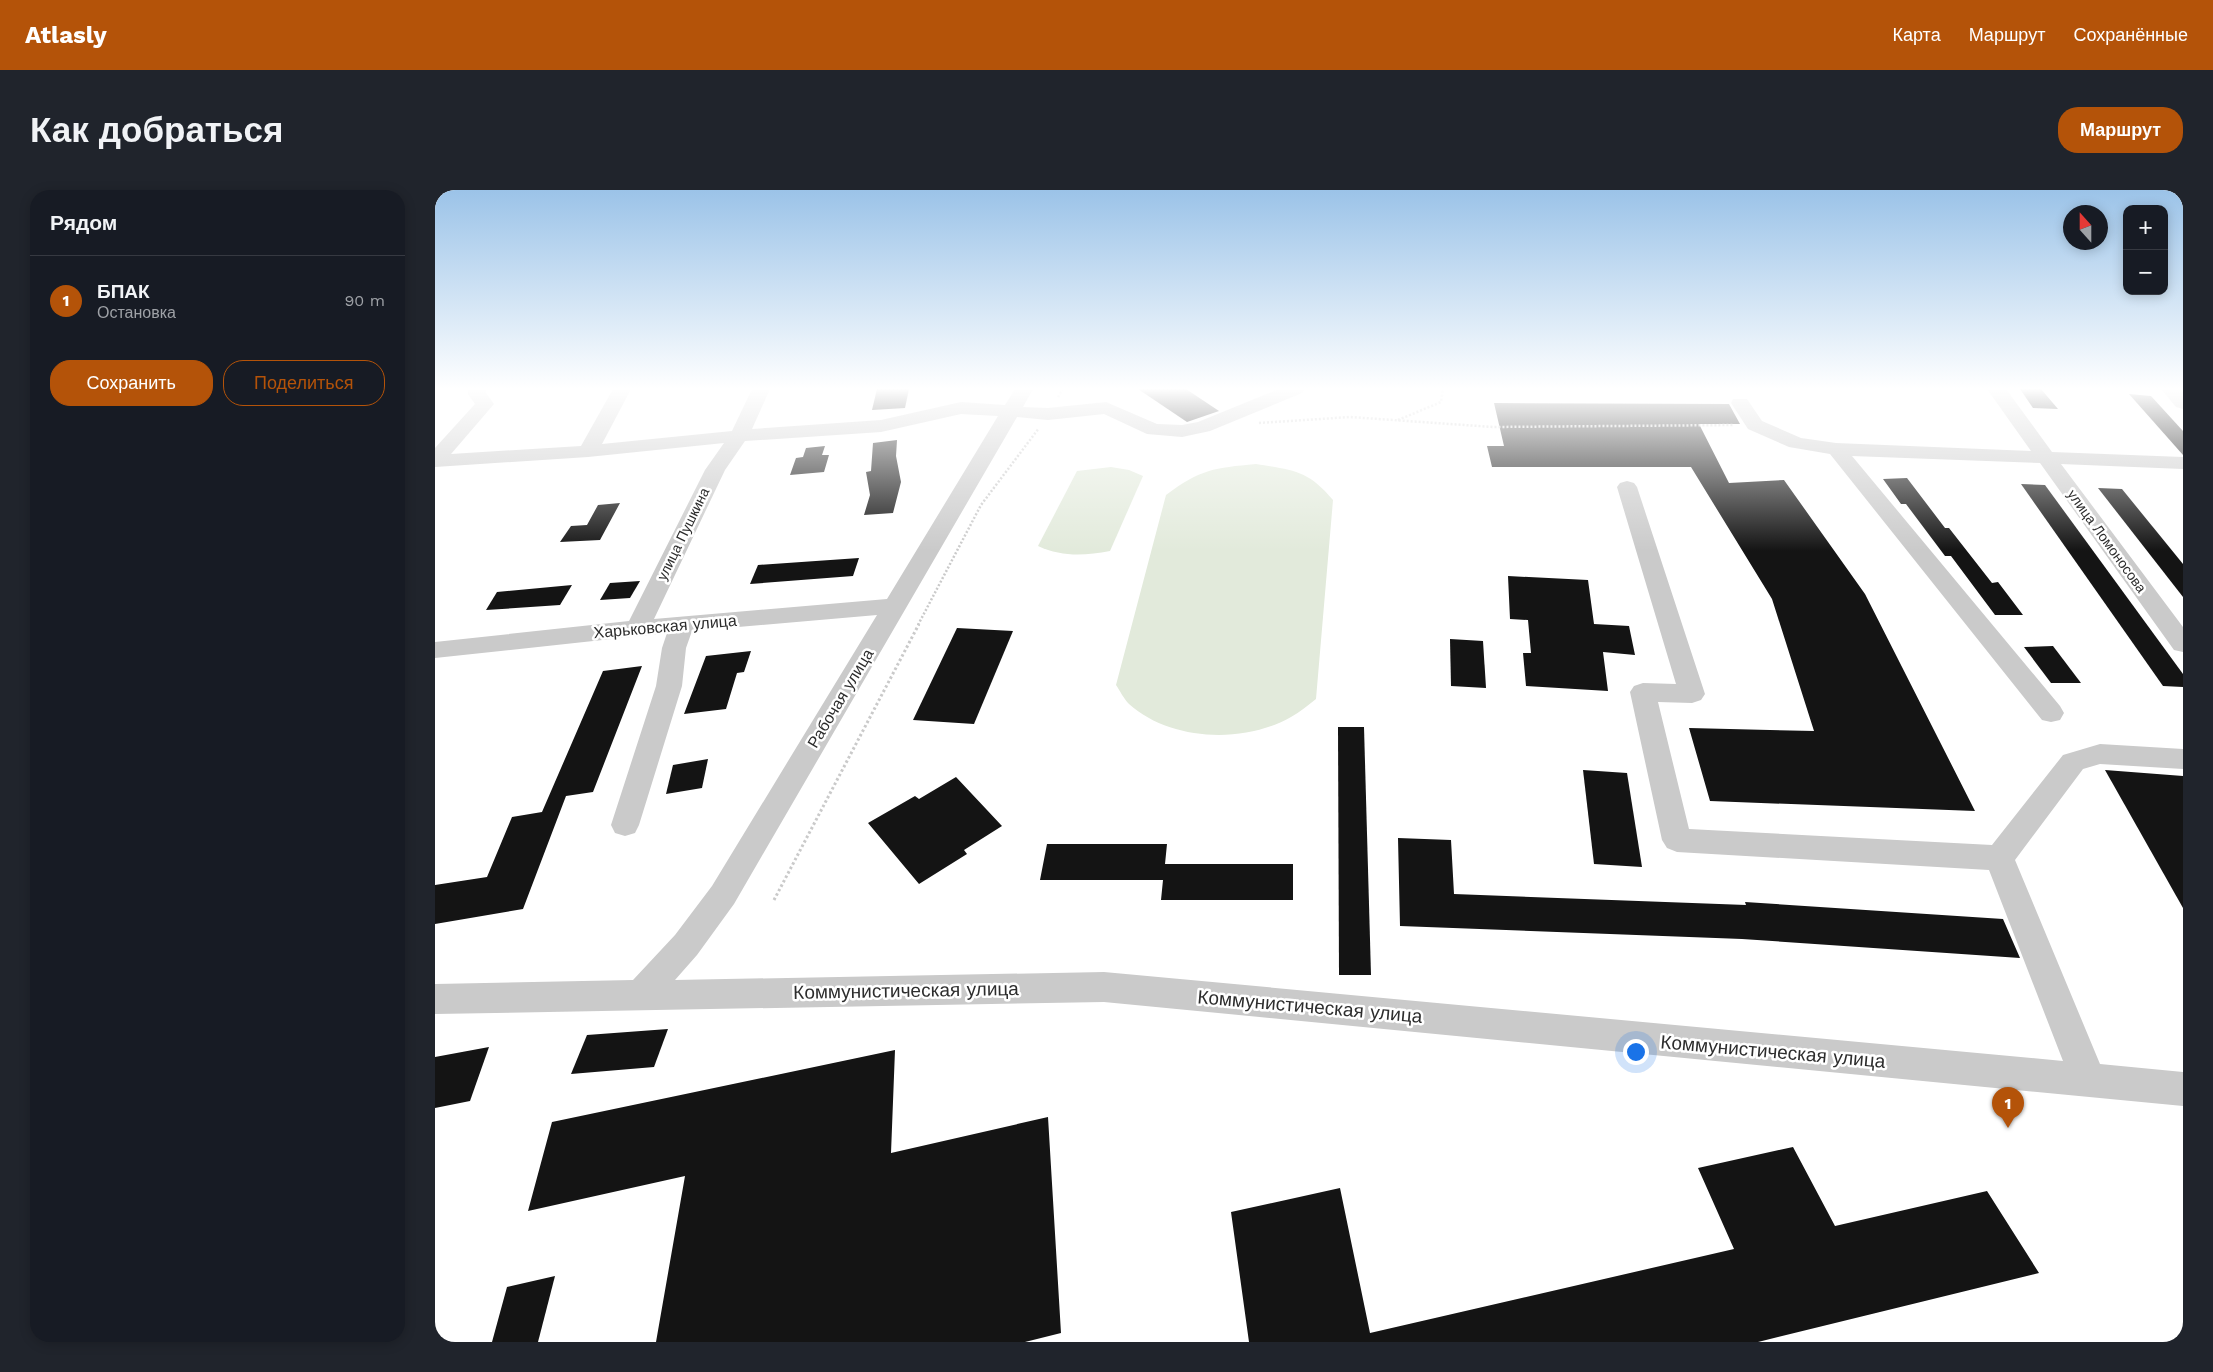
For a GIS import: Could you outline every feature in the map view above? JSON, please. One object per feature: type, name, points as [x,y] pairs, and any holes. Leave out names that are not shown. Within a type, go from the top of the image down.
[{"type":"street","points":[[435,460],[450,443]]},
{"type":"street","points":[[588,451],[593,443]]},
{"type":"street","points":[[435,460],[588,451],[671,443]]},
{"type":"street","name":"улица Пушкина","points":[[637,628],[715,470],[734,443]]},
{"type":"street","name":"Рабочая улица","points":[[640,996],[686,944],[723,895],[992,443]]},
{"type":"street","points":[[1800,443],[1837,450],[2183,464]]},
{"type":"street","name":"улица Ломоносова","points":[[2036,443],[2183,644]]},
{"type":"street","points":[[1837,450],[2051,712]]},
{"type":"street","points":[[1627,487],[1692,694],[1643,692],[1677,840],[1999,858]]},
{"type":"street","name":"Харьковская улица","points":[[435,650],[637,628],[895,606]]},
{"type":"street","points":[[625,825],[669,686],[674,648],[682,624]]},
{"type":"street","points":[[1999,858],[2073,762],[2100,754],[2183,759]]},
{"type":"street","points":[[1999,858],[2089,1081]]},
{"type":"street","name":"Коммунистическая улица","points":[[435,999],[1104,987],[2183,1089]]},
{"type":"path","points":[[774,900],[981,505],[1030,443]]},
{"type":"green space","points":[[1256,464],[1299,473],[1316,483],[1333,500],[1316,699],[1291,717],[1272,726],[1252,732],[1230,735],[1208,734],[1186,731],[1165,725],[1146,716],[1129,704],[1116,685],[1166,495],[1178,486],[1208,471]]},
{"type":"green space","points":[[1111,467],[1129,470],[1143,476],[1110,551],[1091,554],[1064,554],[1038,546],[1077,471]]},
{"type":"building","points":[[873,443],[897,443],[896,456],[901,482],[893,513],[864,515],[870,495],[866,472],[871,471]]},
{"type":"building","points":[[1503,443],[1709,443],[1729,483],[1784,480],[1865,594],[1975,811],[1710,801],[1689,728],[1814,731],[1772,599],[1691,467],[1492,467],[1487,446],[1504,446]]},
{"type":"building","points":[[2172,443],[2183,443],[2183,455]]},
{"type":"building","points":[[825,446],[822,455],[829,455],[824,472],[790,475],[796,458],[803,457],[806,448]]},
{"type":"building","points":[[1907,478],[1945,528],[1949,528],[1992,583],[1998,582],[2023,615],[1995,615],[1951,556],[1945,556],[1906,504],[1901,504],[1883,479]]},
{"type":"building","points":[[2021,484],[2045,485],[2183,674],[2183,687],[2163,686]]},
{"type":"building","points":[[2098,488],[2122,489],[2183,564],[2183,597]]},
{"type":"building","points":[[620,503],[600,540],[560,542],[571,526],[587,525],[598,505]]},
{"type":"building","points":[[859,558],[853,576],[750,584],[758,565]]},
{"type":"building","points":[[1508,576],[1588,580],[1594,624],[1629,626],[1635,655],[1603,652],[1608,691],[1526,686],[1523,653],[1531,653],[1528,620],[1510,619]]},
{"type":"building","points":[[640,581],[630,598],[600,600],[610,583]]},
{"type":"building","points":[[572,585],[560,605],[486,610],[497,592]]},
{"type":"building","points":[[957,628],[1013,631],[974,724],[913,720]]},
{"type":"building","points":[[1450,639],[1483,641],[1486,688],[1451,686]]},
{"type":"building","points":[[2053,646],[2081,683],[2051,683],[2024,647]]},
{"type":"building","points":[[751,651],[744,672],[737,673],[726,709],[684,714],[706,656]]},
{"type":"building","points":[[642,666],[593,792],[566,796],[523,909],[435,924],[435,885],[487,877],[512,817],[542,812],[603,671]]},
{"type":"building","points":[[1338,727],[1364,727],[1371,975],[1339,975]]},
{"type":"building","points":[[708,759],[702,788],[666,794],[673,765]]},
{"type":"building","points":[[1583,770],[1627,773],[1642,867],[1594,864]]},
{"type":"building","points":[[2105,770],[2183,776],[2183,908]]},
{"type":"building","points":[[956,777],[1002,826],[964,850],[967,854],[919,884],[868,823],[915,796],[919,799]]},
{"type":"building","points":[[1398,838],[1451,840],[1454,894],[1746,905],[1745,902],[2003,919],[2020,958],[1742,939],[1400,926]]},
{"type":"building","points":[[1047,844],[1167,844],[1165,864],[1293,864],[1293,900],[1161,900],[1163,880],[1040,880]]},
{"type":"building","points":[[668,1029],[654,1067],[571,1074],[587,1035]]},
{"type":"building","points":[[489,1047],[470,1101],[435,1108],[435,1057]]},
{"type":"building","points":[[895,1050],[891,1153],[1048,1117],[1061,1333],[1025,1342],[656,1342],[685,1176],[528,1211],[552,1122]]},
{"type":"building","points":[[1793,1147],[1835,1226],[1987,1191],[2039,1273],[1758,1342],[1249,1342],[1231,1212],[1340,1188],[1370,1333],[1734,1249],[1698,1168]]},
{"type":"building","points":[[555,1276],[538,1342],[492,1342],[507,1287]]},
{"type":"place","name":"БПАК","points":[[2008,1128]]}]
